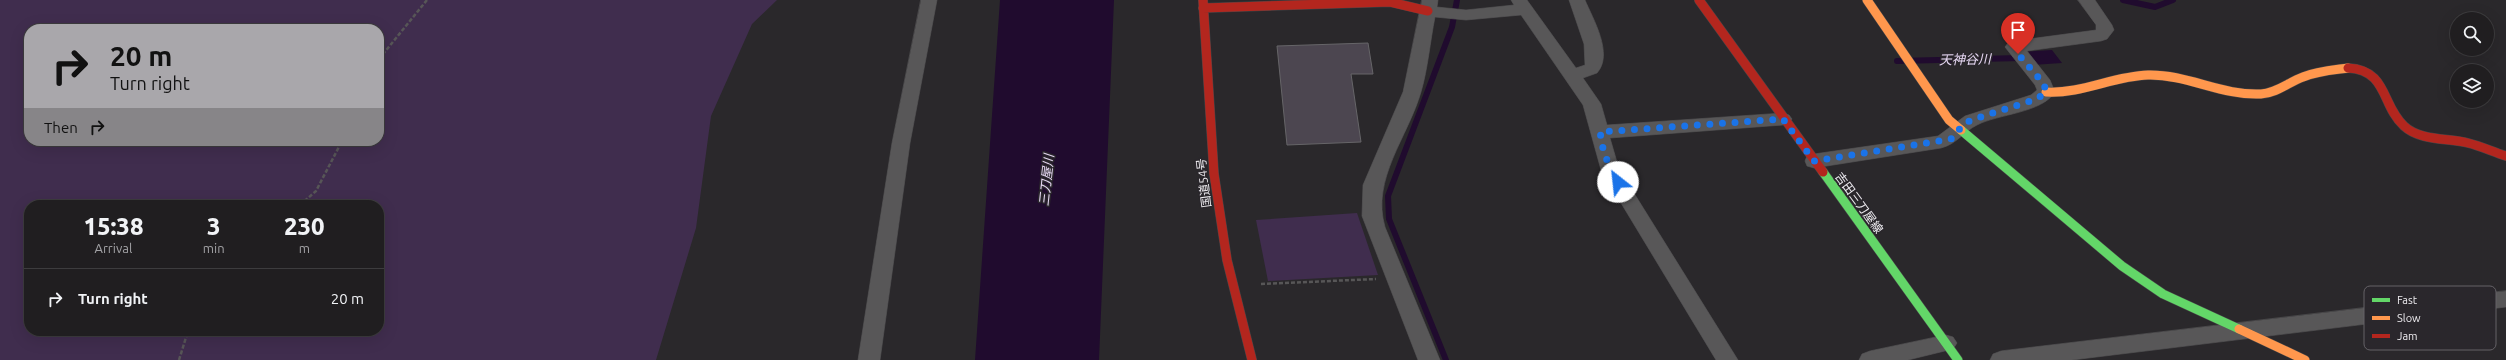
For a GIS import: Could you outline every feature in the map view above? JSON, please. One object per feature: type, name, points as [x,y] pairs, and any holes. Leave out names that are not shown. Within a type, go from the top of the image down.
[{"type":"main road","name":"吉田三刀屋線","points":[[1699,0],[1783,119],[1958,360]]},
{"type":"main road","points":[[1867,0],[1942,111],[1959,130],[2122,266],[2163,294],[2305,360]]},
{"type":"main road","points":[[1203,4],[1390,2],[1429,6]]},
{"type":"main road","name":"国道54号","points":[[1203,4],[1214,174],[1227,260],[1252,360]]},
{"type":"main road","points":[[2046,92],[2058,94],[2124,81],[2138,76],[2156,75],[2222,90],[2267,94],[2276,92],[2295,81],[2310,76],[2354,67],[2375,78],[2394,112],[2411,132],[2470,143],[2506,156]]},
{"type":"street","points":[[869,360],[901,143],[929,0]]},
{"type":"street","points":[[1572,74],[1588,71],[1593,67],[1595,60],[1592,40],[1577,0]]},
{"type":"street","points":[[1814,161],[1941,142],[1951,139],[1971,120],[2037,99],[2046,92],[2044,84],[2014,47],[2101,34],[2105,30],[2101,19],[2086,0]]},
{"type":"street","points":[[1429,360],[1394,278],[1372,216],[1371,200],[1373,184],[1412,92],[1429,6],[1466,15],[1523,5],[1592,104],[1600,132],[1604,154],[1610,170],[1727,360]]},
{"type":"street","points":[[1600,132],[1783,119]]},
{"type":"street","points":[[2496,300],[2506,299]]},
{"type":"street","points":[[2001,360],[2364,316]]},
{"type":"street","points":[[1870,360],[1946,343]]},
{"type":"path","points":[[384,53],[427,0]]},
{"type":"path","points":[[305,200],[316,190],[339,146]]},
{"type":"path","points":[[1261,284],[1394,278]]},
{"type":"path","points":[[179,360],[186,336]]},
{"type":"shaded area","points":[[0,0],[777,0],[752,24],[711,116],[696,228],[656,360],[0,360]]},
{"type":"shaded area","points":[[1357,213],[1378,275],[1268,281],[1256,220]]},
{"type":"water","name":"三刀屋川","points":[[1000,0],[1114,0],[1099,360],[975,360]]},
{"type":"water","points":[[2052,50],[2062,63],[2030,65],[2020,52]]},
{"type":"building","points":[[1368,43],[1373,74],[1351,74],[1361,142],[1287,145],[1277,46]]},
{"type":"waterway","points":[[1446,360],[1389,219],[1388,196],[1452,27],[1457,0]]},
{"type":"waterway","name":"天神谷川","points":[[2123,0],[2155,7],[2173,0]]},
{"type":"waterway","name":"天神谷川","points":[[1897,61],[2021,58]]},
{"type":"traffic: fast","points":[[1961,130],[2122,266],[2163,294],[2239,329]]},
{"type":"traffic: fast","points":[[1823,172],[1958,360]]},
{"type":"traffic: slow","points":[[1867,0],[1949,120],[1961,130]]},
{"type":"traffic: slow","points":[[2046,92],[2072,92],[2122,79],[2147,75],[2161,75],[2176,77],[2232,92],[2261,94],[2277,90],[2308,75],[2348,68]]},
{"type":"traffic: slow","points":[[2239,329],[2305,360]]},
{"type":"traffic: jam","points":[[1203,0],[1214,174],[1227,260],[1252,360]]},
{"type":"traffic: jam","points":[[1699,0],[1823,172]]},
{"type":"traffic: jam","points":[[1203,8],[1390,2],[1428,11]]},
{"type":"traffic: jam","points":[[2348,68],[2361,69],[2370,74],[2378,82],[2396,116],[2403,126],[2411,132],[2423,136],[2468,143],[2506,156]]},
{"type":"route","points":[[1618,182],[1610,170],[1604,154],[1600,132],[1783,119],[1814,161],[1941,142],[1951,139],[1963,125],[1971,120],[2037,99],[2046,92],[2044,84],[2018,54]]}]
